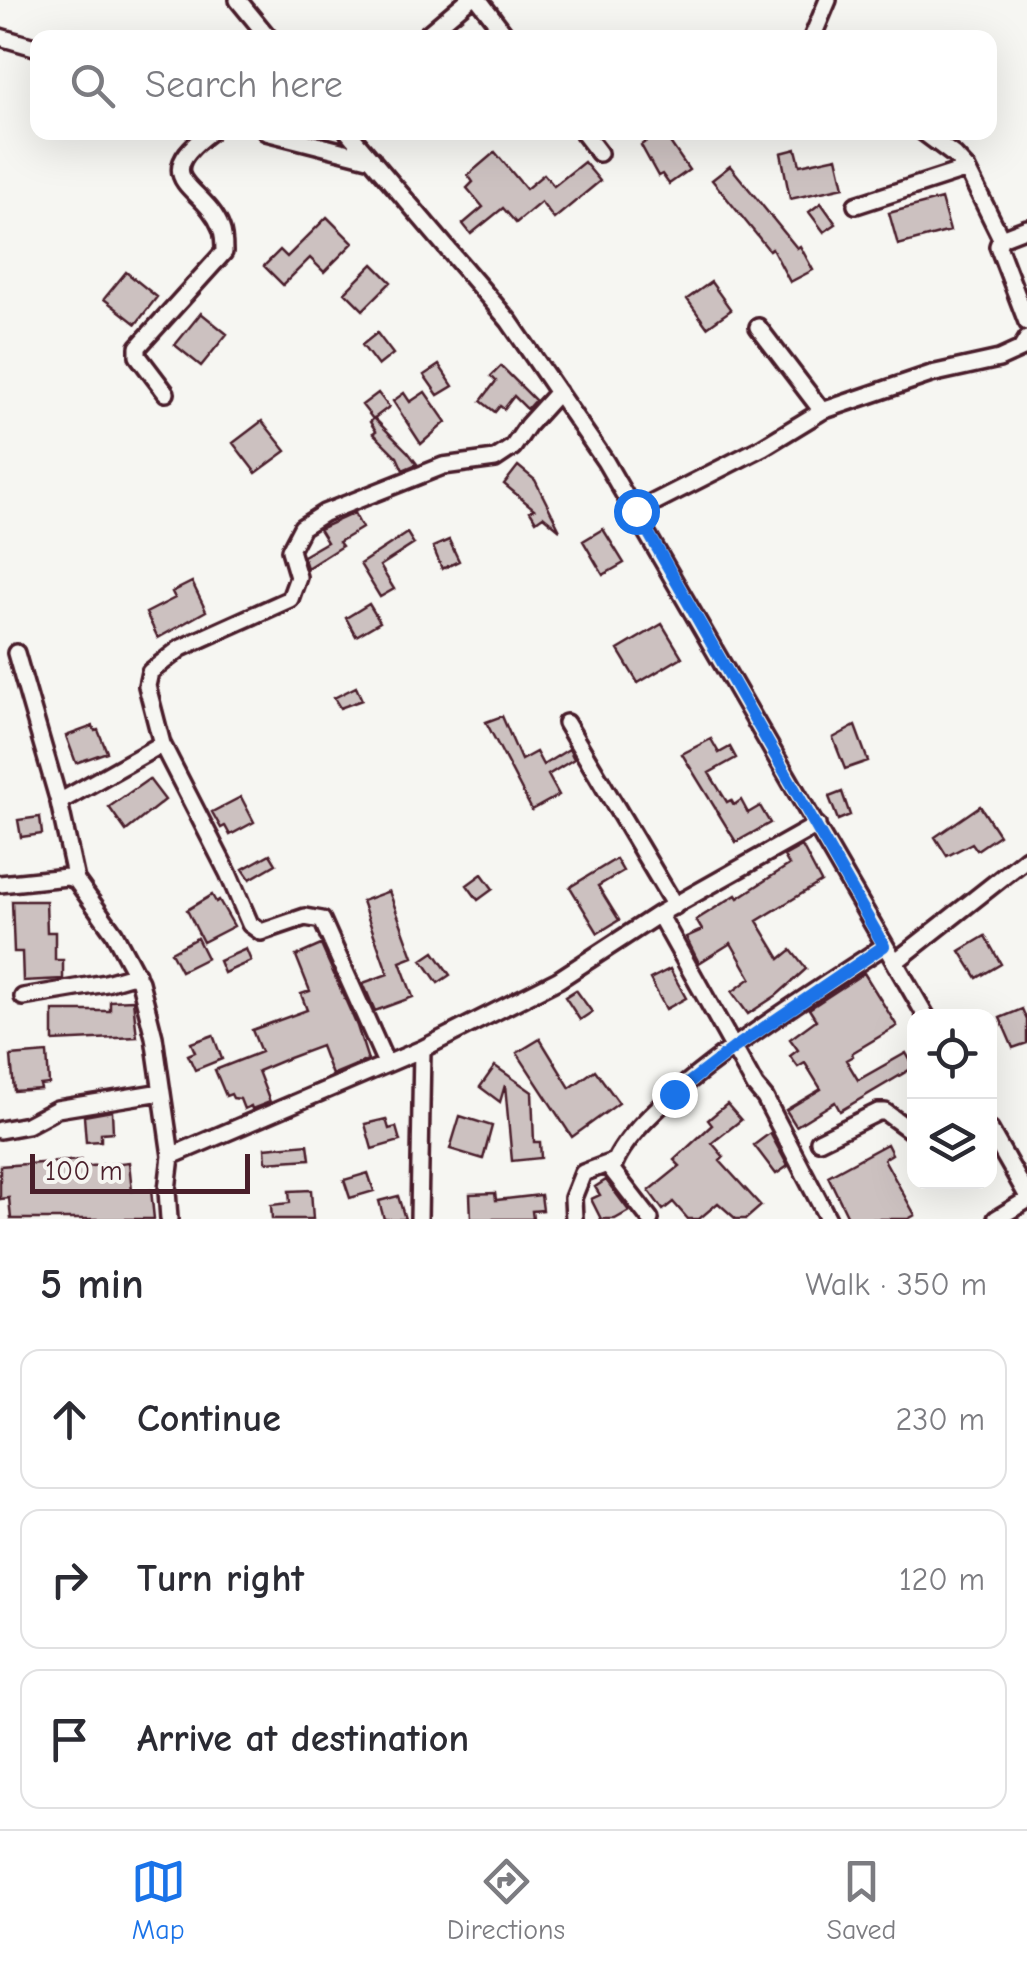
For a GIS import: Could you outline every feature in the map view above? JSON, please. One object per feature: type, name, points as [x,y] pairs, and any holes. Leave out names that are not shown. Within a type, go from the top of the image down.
[{"type":"street","points":[[238,0],[262,30]]},
{"type":"street","points":[[432,30],[468,0]]},
{"type":"street","points":[[478,0],[502,30]]},
{"type":"street","points":[[814,30],[828,0]]},
{"type":"street","points":[[0,37],[30,46]]},
{"type":"street","points":[[166,392],[138,356],[138,347],[224,252],[221,229],[189,189],[181,167],[184,155],[201,140]]},
{"type":"street","points":[[297,140],[372,159]]},
{"type":"street","points":[[355,140],[509,322],[636,511],[922,1009]]},
{"type":"street","points":[[589,140],[599,152]]},
{"type":"street","points":[[934,140],[967,169],[1001,238],[998,246],[1027,322]]},
{"type":"street","points":[[856,204],[967,169]]},
{"type":"street","points":[[1001,238],[1027,228]]},
{"type":"street","points":[[758,327],[822,411]]},
{"type":"street","points":[[636,511],[763,447],[822,411],[931,374],[999,359],[1021,349],[1027,338]]},
{"type":"street","points":[[386,1064],[322,920],[305,917],[261,932],[250,924],[162,744],[148,686],[150,672],[181,648],[290,599],[298,577],[290,550],[302,527],[324,513],[443,466],[495,459],[513,447],[558,392]]},
{"type":"street","points":[[16,653],[59,802],[76,880],[136,974],[154,1038],[170,1156],[166,1190],[169,1219]]},
{"type":"street","points":[[566,723],[675,906]]},
{"type":"street","points":[[59,802],[162,744]]},
{"type":"street","points":[[170,1156],[422,1049],[558,980],[659,914],[816,825]]},
{"type":"street","points":[[895,962],[1027,858]]},
{"type":"street","points":[[0,884],[66,877],[76,880]]},
{"type":"street","points":[[659,914],[765,1098],[828,1219]]},
{"type":"street","points":[[650,1219],[612,1170],[629,1138],[654,1112],[734,1048],[884,946]]},
{"type":"street","points":[[24,996],[106,983],[136,974]]},
{"type":"street","points":[[419,1219],[422,1049]]},
{"type":"street","points":[[0,1130],[27,1125],[57,1109],[161,1092]]},
{"type":"street","points":[[819,1141],[878,1112],[885,1112],[907,1128]]},
{"type":"street","points":[[996,1219],[1027,1198],[997,1143]]},
{"type":"street","points":[[574,1219],[573,1198],[582,1173],[615,1161]]},
{"type":"building","points":[[648,140],[668,140],[689,170],[669,184],[662,174],[658,176],[641,145]]},
{"type":"building","points":[[796,149],[800,165],[837,157],[844,187],[790,199],[781,153]]},
{"type":"building","points":[[495,152],[526,189],[544,174],[554,186],[584,162],[600,181],[554,219],[541,202],[516,223],[503,208],[471,234],[463,224],[483,207],[467,188],[473,182],[468,175]]},
{"type":"building","points":[[730,166],[797,248],[800,246],[813,270],[790,282],[772,248],[769,250],[712,180]]},
{"type":"building","points":[[941,199],[950,231],[898,245],[889,213]]},
{"type":"building","points":[[821,203],[836,224],[824,232],[809,212]]},
{"type":"building","points":[[327,217],[353,243],[324,272],[310,258],[283,285],[264,266],[280,250],[287,257]]},
{"type":"building","points":[[373,264],[391,282],[363,310],[345,292]]},
{"type":"building","points":[[126,272],[157,297],[136,324],[104,299]]},
{"type":"building","points":[[711,282],[731,310],[707,327],[687,299]]},
{"type":"building","points":[[201,313],[227,334],[201,366],[175,345]]},
{"type":"building","points":[[377,333],[393,354],[378,366],[362,345]]},
{"type":"building","points":[[439,365],[453,386],[438,395],[424,375]]},
{"type":"building","points":[[501,366],[535,400],[527,409],[514,396],[504,409],[500,406],[495,412],[481,401],[496,381],[491,376]]},
{"type":"building","points":[[425,392],[446,422],[421,444],[393,401],[404,393],[410,402]]},
{"type":"building","points":[[378,393],[389,407],[373,419],[362,405]]},
{"type":"building","points":[[374,418],[417,464],[403,470],[397,457],[373,433],[376,431],[370,422]]},
{"type":"building","points":[[262,421],[286,451],[256,473],[233,443]]},
{"type":"building","points":[[518,466],[535,480],[560,530],[543,516],[536,521],[530,511],[534,509],[504,484]]},
{"type":"building","points":[[354,513],[362,528],[307,568],[303,556],[327,542],[319,529]]},
{"type":"building","points":[[603,529],[624,563],[603,575],[583,541]]},
{"type":"building","points":[[407,533],[414,544],[380,566],[394,589],[380,597],[360,564]]},
{"type":"building","points":[[449,540],[459,561],[442,569],[433,547]]},
{"type":"building","points":[[192,582],[206,611],[158,638],[146,613],[175,598],[172,592]]},
{"type":"building","points":[[369,604],[380,622],[356,636],[346,618]]},
{"type":"building","points":[[662,624],[682,657],[638,683],[618,650]]},
{"type":"building","points":[[356,687],[362,700],[340,708],[334,698]]},
{"type":"building","points":[[502,716],[521,760],[536,752],[543,765],[569,749],[574,759],[548,775],[559,795],[532,810],[486,722]]},
{"type":"building","points":[[93,726],[107,752],[76,763],[66,736]]},
{"type":"building","points":[[855,726],[868,761],[845,769],[833,738]]},
{"type":"building","points":[[711,739],[719,753],[730,747],[736,758],[709,773],[727,802],[731,800],[734,805],[741,800],[748,813],[760,806],[770,823],[736,842],[682,754]]},
{"type":"building","points":[[149,779],[165,800],[126,831],[109,807]]},
{"type":"building","points":[[842,792],[850,815],[838,820],[829,797]]},
{"type":"building","points":[[241,797],[254,822],[230,835],[212,812]]},
{"type":"building","points":[[980,806],[999,835],[977,850],[972,843],[947,856],[935,837]]},
{"type":"building","points":[[40,817],[42,834],[21,837],[18,820]]},
{"type":"building","points":[[802,846],[821,882],[757,921],[780,959],[791,950],[806,969],[748,1014],[732,992],[751,978],[731,943],[699,963],[686,937],[702,930],[696,920],[789,865],[784,856]]},
{"type":"building","points":[[270,854],[276,864],[250,879],[243,869]]},
{"type":"building","points":[[616,859],[623,871],[598,886],[619,920],[598,933],[570,887]]},
{"type":"building","points":[[482,874],[493,889],[478,900],[467,885]]},
{"type":"building","points":[[389,891],[413,957],[400,962],[413,997],[375,1011],[363,983],[388,974],[362,901]]},
{"type":"building","points":[[212,895],[234,926],[203,942],[187,910]]},
{"type":"building","points":[[12,901],[46,901],[47,932],[55,932],[55,960],[63,960],[63,979],[23,981],[22,952],[14,952]]},
{"type":"building","points":[[985,936],[1001,964],[977,978],[960,951]]},
{"type":"building","points":[[197,938],[207,958],[181,971],[171,952]]},
{"type":"building","points":[[321,945],[368,1060],[332,1075],[321,1046],[289,1058],[258,1071],[270,1102],[244,1109],[240,1099],[231,1094],[226,1096],[215,1070],[261,1052],[252,1030],[307,1010],[301,994],[310,991],[296,956]]},
{"type":"building","points":[[246,949],[251,961],[224,973],[219,961]]},
{"type":"building","points":[[434,952],[450,975],[438,983],[422,960]]},
{"type":"building","points":[[670,969],[686,998],[666,1009],[650,979]]},
{"type":"building","points":[[864,973],[897,1026],[846,1060],[858,1080],[906,1053],[907,1071],[840,1111],[835,1102],[796,1126],[786,1110],[821,1089],[805,1063],[798,1067],[790,1056],[798,1050],[790,1039],[816,1020],[809,1009]]},
{"type":"building","points":[[576,990],[592,1012],[580,1020],[565,997]]},
{"type":"building","points":[[133,1000],[137,1037],[53,1041],[53,1011],[110,1011],[110,1001]]},
{"type":"building","points":[[1022,1009],[1027,1020],[1027,1043],[1013,1048],[1000,1018]]},
{"type":"building","points":[[213,1035],[222,1059],[195,1070],[188,1055],[195,1052],[191,1043]]},
{"type":"building","points":[[540,1039],[570,1088],[595,1070],[619,1103],[572,1137],[517,1053]]},
{"type":"building","points":[[47,1053],[49,1084],[40,1085],[41,1089],[14,1091],[11,1056]]},
{"type":"building","points":[[495,1066],[532,1092],[534,1142],[540,1142],[541,1158],[512,1161],[505,1085],[500,1102],[480,1087]]},
{"type":"building","points":[[727,1104],[741,1120],[712,1143],[724,1157],[720,1161],[761,1206],[746,1219],[736,1219],[718,1203],[699,1219],[688,1219],[673,1202],[663,1210],[649,1191],[680,1166],[674,1160],[712,1125],[708,1120]]},
{"type":"building","points":[[112,1111],[113,1132],[101,1133],[101,1141],[86,1142],[84,1116]]},
{"type":"building","points":[[460,1116],[492,1126],[483,1159],[450,1149]]},
{"type":"building","points":[[386,1119],[389,1129],[396,1127],[400,1141],[372,1149],[365,1124]]},
{"type":"building","points":[[770,1133],[788,1166],[776,1174],[754,1145]]},
{"type":"building","points":[[308,1144],[310,1159],[266,1162],[265,1148]]},
{"type":"building","points":[[887,1144],[892,1154],[884,1159],[915,1215],[908,1219],[849,1219],[828,1176]]},
{"type":"building","points":[[81,1160],[81,1167],[129,1162],[132,1191],[151,1190],[154,1219],[11,1219],[9,1198],[0,1199],[0,1166]]},
{"type":"building","points":[[368,1173],[374,1191],[350,1198],[344,1180]]},
{"type":"building","points":[[606,1180],[629,1211],[615,1219],[601,1219],[591,1199],[600,1195],[595,1187]]},
{"type":"building","points":[[311,1190],[313,1219],[272,1219],[271,1205],[290,1203],[289,1191]]},
{"type":"building","points":[[495,1193],[496,1200],[541,1195],[543,1210],[532,1211],[533,1219],[471,1219],[470,1194]]},
{"type":"building","points":[[398,1196],[405,1219],[384,1219],[379,1201]]},
{"type":"route","points":[[636,511],[884,946],[734,1048],[674,1094]]}]
